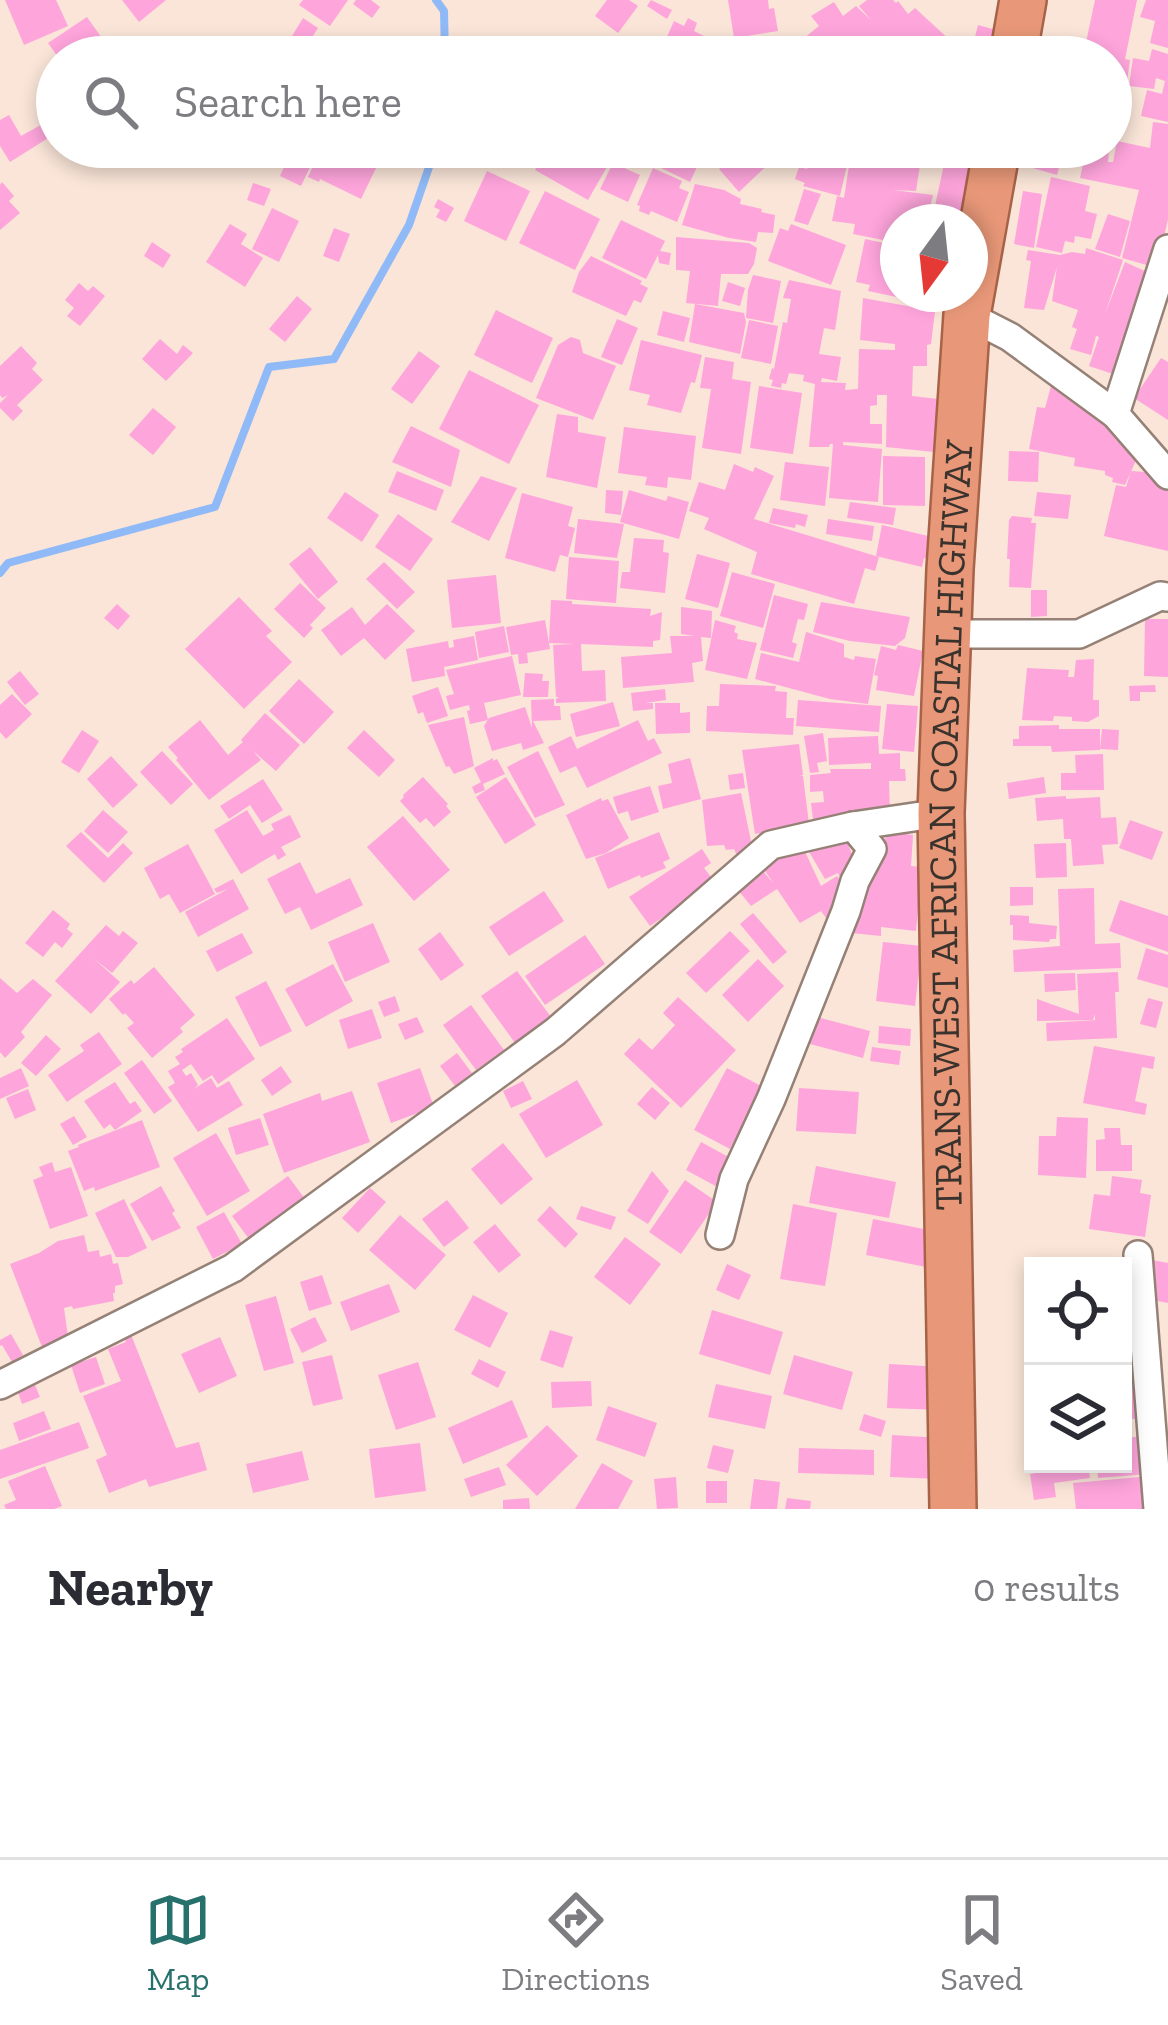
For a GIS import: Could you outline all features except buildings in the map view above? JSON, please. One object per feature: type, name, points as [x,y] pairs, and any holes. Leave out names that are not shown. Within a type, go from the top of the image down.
[{"type":"highway","points":[[1017,36],[1023,0]]},
{"type":"highway","name":"TRANS-WEST AFRICAN COASTAL HIGHWAY","points":[[953,1509],[941,813],[967,315],[993,168]]},
{"type":"street","points":[[1115,414],[1168,249]]},
{"type":"street","points":[[967,315],[1010,338],[1115,414],[1168,475]]},
{"type":"street","points":[[948,634],[1079,634],[1160,596],[1168,597]]},
{"type":"street","points":[[0,1385],[233,1268],[555,1033],[771,845],[941,813]]},
{"type":"street","points":[[720,1235],[734,1179],[771,1100],[855,881],[872,849],[853,826]]},
{"type":"street","points":[[1138,1255],[1158,1509]]},
{"type":"waterway","points":[[436,0],[444,11],[445,36]]},
{"type":"waterway","points":[[0,573],[8,563],[215,507],[269,367],[334,359],[409,225],[429,168]]}]
